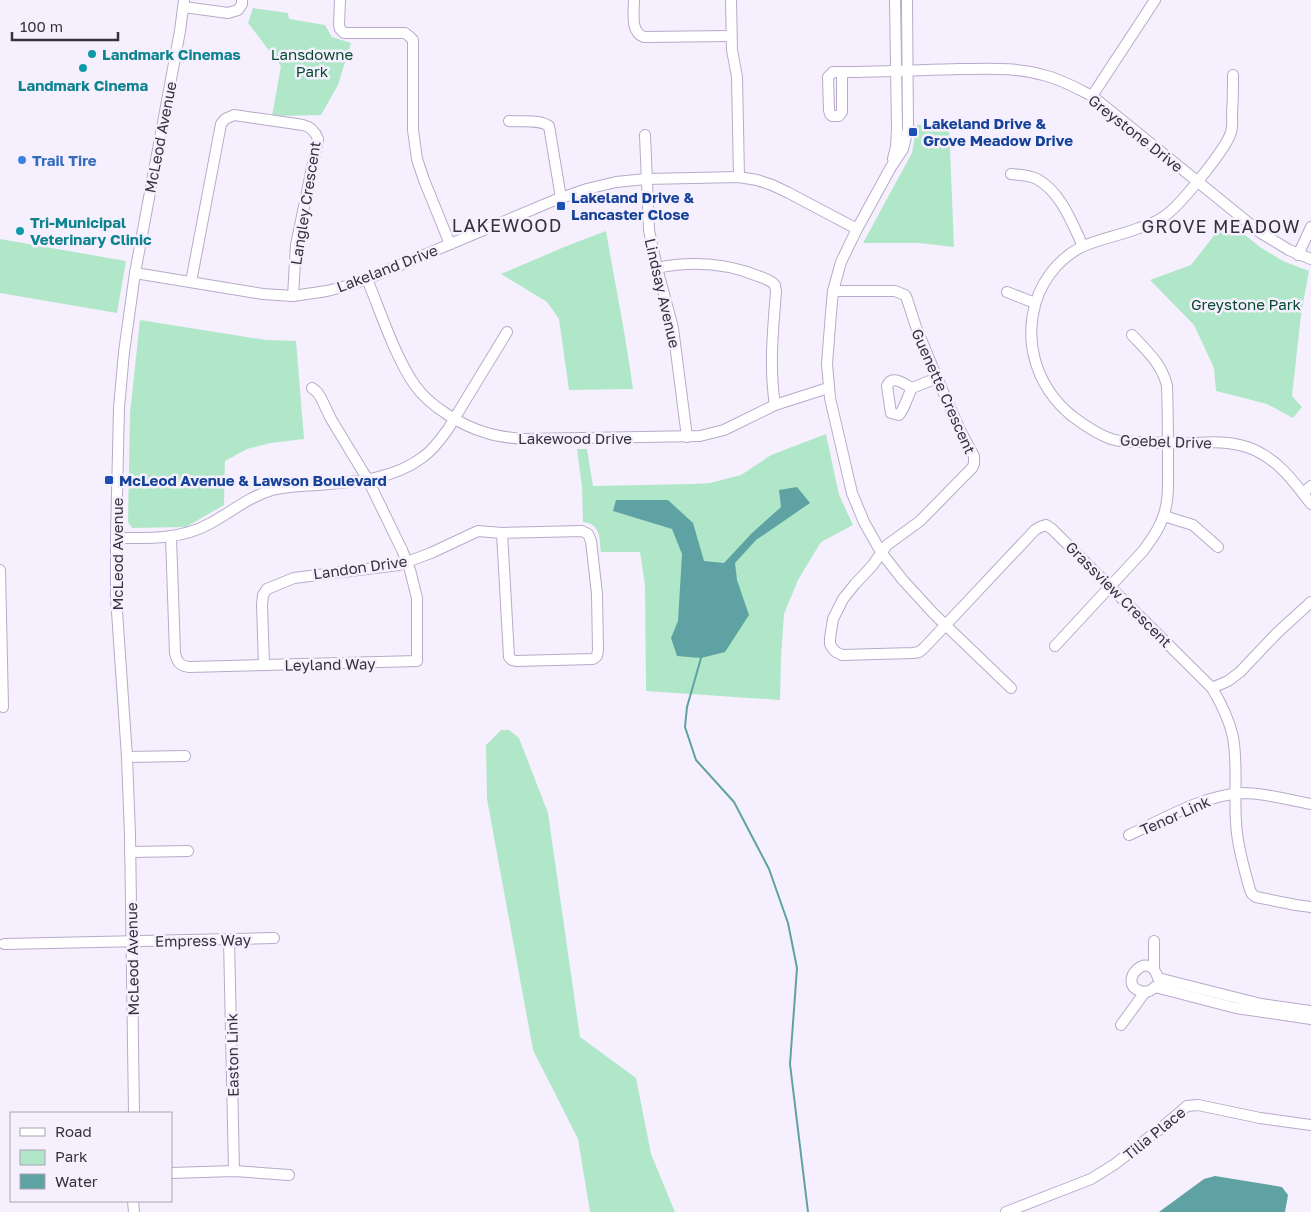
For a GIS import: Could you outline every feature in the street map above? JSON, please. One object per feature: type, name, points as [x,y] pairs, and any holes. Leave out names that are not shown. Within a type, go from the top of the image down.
[{"type":"street","points":[[184,3],[228,13],[238,10],[242,0]]},
{"type":"street","points":[[340,0],[339,26],[344,33],[405,33],[413,40],[413,130],[417,159],[426,187],[450,244]]},
{"type":"street","points":[[634,0],[634,25],[636,31],[644,37],[731,36]]},
{"type":"street","points":[[731,0],[732,50],[737,77],[739,177]]},
{"type":"street","points":[[891,167],[896,147],[897,129],[895,0]]},
{"type":"street","points":[[907,0],[908,129],[903,149],[891,167],[841,262],[833,291],[827,364],[828,388],[852,493],[864,522],[881,552],[916,595],[1011,688]]},
{"type":"street","points":[[1092,96],[1155,0]]},
{"type":"street","name":"McLeod Avenue","points":[[134,1112],[130,852],[118,628],[116,538],[119,408],[124,352],[135,273],[179,40],[184,3]]},
{"type":"street","name":"Greystone Drive","points":[[842,72],[1016,70],[1043,74],[1069,84],[1092,96],[1261,233],[1298,255],[1311,259]]},
{"type":"street","name":"Goebel Drive","points":[[1233,75],[1232,129],[1230,138],[1224,147],[1174,208],[1158,220],[1137,229],[1094,241],[1074,251],[1056,266],[1040,289],[1035,303],[1032,328],[1034,356],[1042,379],[1057,401],[1069,413],[1096,433],[1125,442],[1168,444],[1218,442],[1246,447],[1262,454],[1277,464],[1291,478],[1307,489],[1311,504]]},
{"type":"street","name":"Langley Crescent","points":[[191,282],[222,124],[225,119],[234,115],[308,126],[313,129],[318,139],[296,245],[293,296]]},
{"type":"street","points":[[510,121],[539,122],[550,126],[560,198]]},
{"type":"street","name":"Lindsay Avenue","points":[[645,135],[648,230],[673,328],[687,437]]},
{"type":"street","points":[[1011,174],[1028,176],[1038,180],[1054,194],[1063,207],[1083,246]]},
{"type":"street","name":"Lakeland Drive","points":[[135,273],[263,294],[293,296],[312,294],[368,279],[560,198],[616,182],[646,179],[739,177],[772,185],[857,230]]},
{"type":"street","points":[[1298,255],[1311,227]]},
{"type":"street","points":[[657,268],[674,265],[727,266],[740,269],[775,285],[771,356],[772,387],[775,405]]},
{"type":"street","name":"Lakewood Drive","points":[[368,279],[401,363],[415,386],[427,399],[455,419],[485,433],[505,438],[700,436],[724,430],[775,405],[828,388]]},
{"type":"street","name":"Guenette Crescent","points":[[833,291],[895,291],[905,295],[916,328],[937,378],[960,430],[974,456],[972,468],[916,524],[891,542],[881,552]]},
{"type":"street","points":[[1007,292],[1035,303]]},
{"type":"street","points":[[116,538],[171,537],[192,532],[259,494],[274,489],[368,480],[403,469],[419,460],[437,443],[455,419],[507,332]]},
{"type":"street","points":[[1055,646],[1143,550],[1155,535],[1164,516],[1168,497],[1168,397],[1165,376],[1156,360],[1132,335]]},
{"type":"street","points":[[912,388],[937,378]]},
{"type":"street","name":"Leyland Way","points":[[171,537],[175,653],[179,664],[189,667],[417,662],[417,598],[407,562],[368,480],[331,419],[321,398],[312,388]]},
{"type":"street","points":[[1164,516],[1192,526],[1218,547]]},
{"type":"street","name":"Grassview Crescent","points":[[945,625],[1035,530],[1046,525],[1052,529],[1212,688],[1223,707],[1233,737],[1237,832],[1248,884],[1252,894],[1262,899],[1311,907]]},
{"type":"street","name":"Landon Drive","points":[[264,665],[262,605],[263,595],[267,589],[294,578],[407,562],[478,531],[502,533],[582,531],[588,534],[597,594],[597,656],[593,658],[516,661],[509,657],[502,533]]},
{"type":"street","points":[[881,552],[872,566],[843,599],[833,619],[830,638],[830,644],[833,649],[842,655],[919,652],[945,625]]},
{"type":"street","points":[[0,570],[3,707]]},
{"type":"street","points":[[1212,688],[1228,681],[1240,672],[1277,633],[1311,602]]},
{"type":"street","points":[[126,756],[185,756]]},
{"type":"street","name":"Tenor Link","points":[[1129,836],[1206,800],[1235,794],[1265,795],[1311,804]]},
{"type":"street","points":[[130,852],[188,851]]},
{"type":"street","name":"Empress Way","points":[[4,944],[274,938]]},
{"type":"street","name":"Easton Link","points":[[229,939],[234,1171]]},
{"type":"street","points":[[1121,1025],[1149,983],[1154,941],[1142,966]]},
{"type":"street","points":[[1149,983],[1148,966],[1136,969],[1132,977],[1133,984],[1149,983],[1261,1004],[1311,1011]]},
{"type":"street","points":[[1149,983],[1236,1008],[1311,1019]]},
{"type":"street","name":"Tilia Place","points":[[1006,1212],[1091,1179],[1115,1164],[1187,1106],[1198,1105],[1260,1118],[1311,1125]]},
{"type":"street","points":[[172,1172],[234,1171],[289,1175]]},
{"type":"green space","name":"Lansdowne Park","points":[[253,8],[288,13],[289,19],[325,25],[332,37],[351,43],[338,85],[321,115],[272,116],[281,66],[248,23]]},
{"type":"green space","points":[[949,124],[954,247],[919,243],[863,243],[912,153],[917,125]]},
{"type":"green space","name":"Greystone Park","points":[[1226,220],[1260,247],[1283,261],[1309,271],[1301,315],[1292,396],[1302,407],[1293,418],[1267,404],[1216,391],[1214,368],[1194,325],[1150,280],[1191,265]]},
{"type":"green space","points":[[606,231],[633,389],[569,390],[559,319],[547,302],[501,274]]},
{"type":"green space","points":[[0,239],[126,261],[117,313],[0,293]]},
{"type":"green space","points":[[140,320],[266,340],[296,341],[304,439],[271,443],[247,449],[225,461],[224,505],[186,527],[132,528],[128,522],[130,413]]},
{"type":"green space","points":[[826,434],[839,495],[853,525],[821,542],[798,580],[784,614],[780,700],[646,691],[645,585],[640,552],[601,552],[596,528],[589,523],[583,522],[582,487],[577,449],[587,449],[593,486],[710,483],[741,475],[771,455]]},
{"type":"green space","points":[[501,730],[509,730],[519,738],[548,813],[580,1037],[636,1078],[651,1154],[675,1212],[590,1212],[578,1139],[533,1050],[487,799],[486,745]]},
{"type":"water","points":[[797,487],[810,503],[756,540],[735,563],[737,580],[749,615],[725,652],[701,658],[677,656],[671,638],[678,621],[682,554],[672,529],[613,511],[616,500],[668,500],[693,523],[704,561],[724,563],[752,533],[781,507],[779,490]]},
{"type":"water","points":[[1215,1176],[1282,1187],[1288,1195],[1285,1212],[1159,1212],[1204,1179]]},
{"type":"waterway","points":[[701,658],[687,707],[685,727],[696,760],[734,802],[769,869],[788,923],[797,968],[790,1064],[808,1212]]},
{"type":"place","name":"Landmark Cinemas","points":[[92,54]]},
{"type":"place","name":"Landmark Cinema","points":[[83,68]]},
{"type":"place","name":"Lakeland Drive & Grove Meadow Drive","points":[[913,132]]},
{"type":"place","name":"Trail Tire","points":[[22,160]]},
{"type":"place","name":"Lakeland Drive & Lancaster Close","points":[[561,206]]},
{"type":"place","name":"Tri-Municipal Veterinary Clinic","points":[[20,231]]},
{"type":"place","name":"McLeod Avenue & Lawson Boulevard","points":[[109,480]]},
{"type":"district","name":"LAKEWOOD","points":[[507,225]]},
{"type":"district","name":"GROVE MEADOW","points":[[1221,226]]}]
